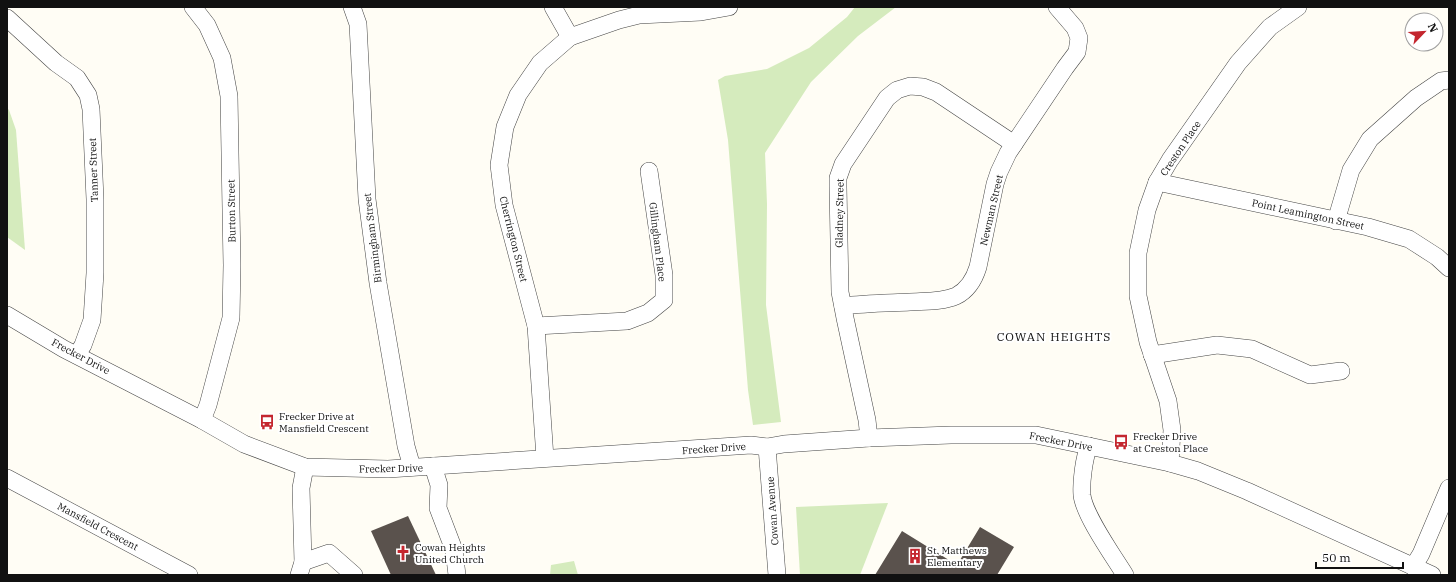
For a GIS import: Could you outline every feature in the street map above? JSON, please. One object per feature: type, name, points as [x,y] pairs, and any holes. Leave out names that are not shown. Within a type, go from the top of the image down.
[{"type":"street","name":"Burton Street","points":[[193,7],[207,25],[222,58],[229,96],[232,265],[231,318],[208,406],[202,420]]},
{"type":"street","name":"Birmingham Street","points":[[352,7],[358,24],[367,199],[376,268],[406,446],[412,468]]},
{"type":"street","points":[[553,7],[570,37]]},
{"type":"street","name":"Cherrington Street","points":[[546,458],[536,326],[504,205],[499,165],[505,127],[518,95],[540,63],[570,37],[639,14],[701,12],[728,7]]},
{"type":"street","name":"Newman Street","points":[[843,306],[942,300],[957,296],[969,286],[978,268],[997,177],[1004,160],[1077,52],[1079,38],[1075,28],[1057,7]]},
{"type":"street","name":"Creston Place","points":[[1170,463],[1172,430],[1168,401],[1148,342],[1138,296],[1138,253],[1147,210],[1157,182],[1170,160],[1238,63],[1270,28],[1298,7]]},
{"type":"street","name":"Tanner Street","points":[[7,18],[56,63],[77,78],[88,95],[91,109],[95,200],[95,273],[92,320],[83,345],[77,355]]},
{"type":"street","points":[[1336,221],[1351,170],[1370,139],[1416,98],[1441,81],[1449,80]]},
{"type":"street","name":"Gladney Street","points":[[868,438],[867,420],[843,306],[839,264],[838,178],[840,170],[846,158],[887,98],[903,88],[917,86],[930,89],[1014,144]]},
{"type":"street","name":"Gillingham Place","points":[[536,326],[627,321],[648,313],[664,300],[664,275],[649,171]]},
{"type":"street","name":"Point Leamington Street","points":[[1157,182],[1368,227],[1408,239],[1437,257],[1449,268]]},
{"type":"street","name":"Frecker Drive","points":[[7,315],[77,355],[202,420],[244,444],[305,467],[388,469],[412,468],[751,445],[767,447],[784,444],[868,438],[985,434],[1036,435],[1170,463],[1198,471],[1229,483],[1432,575]]},
{"type":"street","points":[[1152,355],[1217,345],[1252,349],[1310,375],[1341,371]]},
{"type":"street","points":[[1089,446],[1084,457],[1082,496],[1088,514],[1125,575]]},
{"type":"street","name":"Cowan Avenue","points":[[767,447],[777,575]]},
{"type":"street","points":[[433,466],[439,485],[438,508],[454,550],[457,575]]},
{"type":"street","points":[[305,467],[301,488],[301,569],[329,553],[354,575]]},
{"type":"street","name":"Mansfield Crescent","points":[[7,478],[189,575]]},
{"type":"street","points":[[1413,567],[1421,554],[1449,488]]},
{"type":"green space","points":[[855,7],[896,7],[858,36],[811,82],[765,153],[767,204],[766,305],[781,422],[753,425],[748,390],[728,140],[718,80],[725,76],[767,69],[809,48],[847,17]]},
{"type":"green space","points":[[7,108],[16,130],[25,250],[7,237]]},
{"type":"green space","points":[[888,503],[860,575],[800,575],[796,507]]},
{"type":"green space","points":[[574,561],[578,575],[550,575],[551,565]]},
{"type":"building","name":"Cowan Heights United Church","points":[[408,516],[436,575],[391,575],[371,531]]},
{"type":"building","name":"St. Matthews Elementary","points":[[980,527],[1014,547],[997,575],[875,575],[902,531],[957,565]]},
{"type":"place","name":"Frecker Drive at Mansfield Crescent","points":[[267,422]]},
{"type":"place","name":"Frecker Drive at Creston Place","points":[[1121,442]]},
{"type":"place","name":"Cowan Heights United Church","points":[[403,553]]},
{"type":"place","name":"St. Matthews Elementary","points":[[915,556]]},
{"type":"district","name":"COWAN HEIGHTS","points":[[1054,337]]}]
